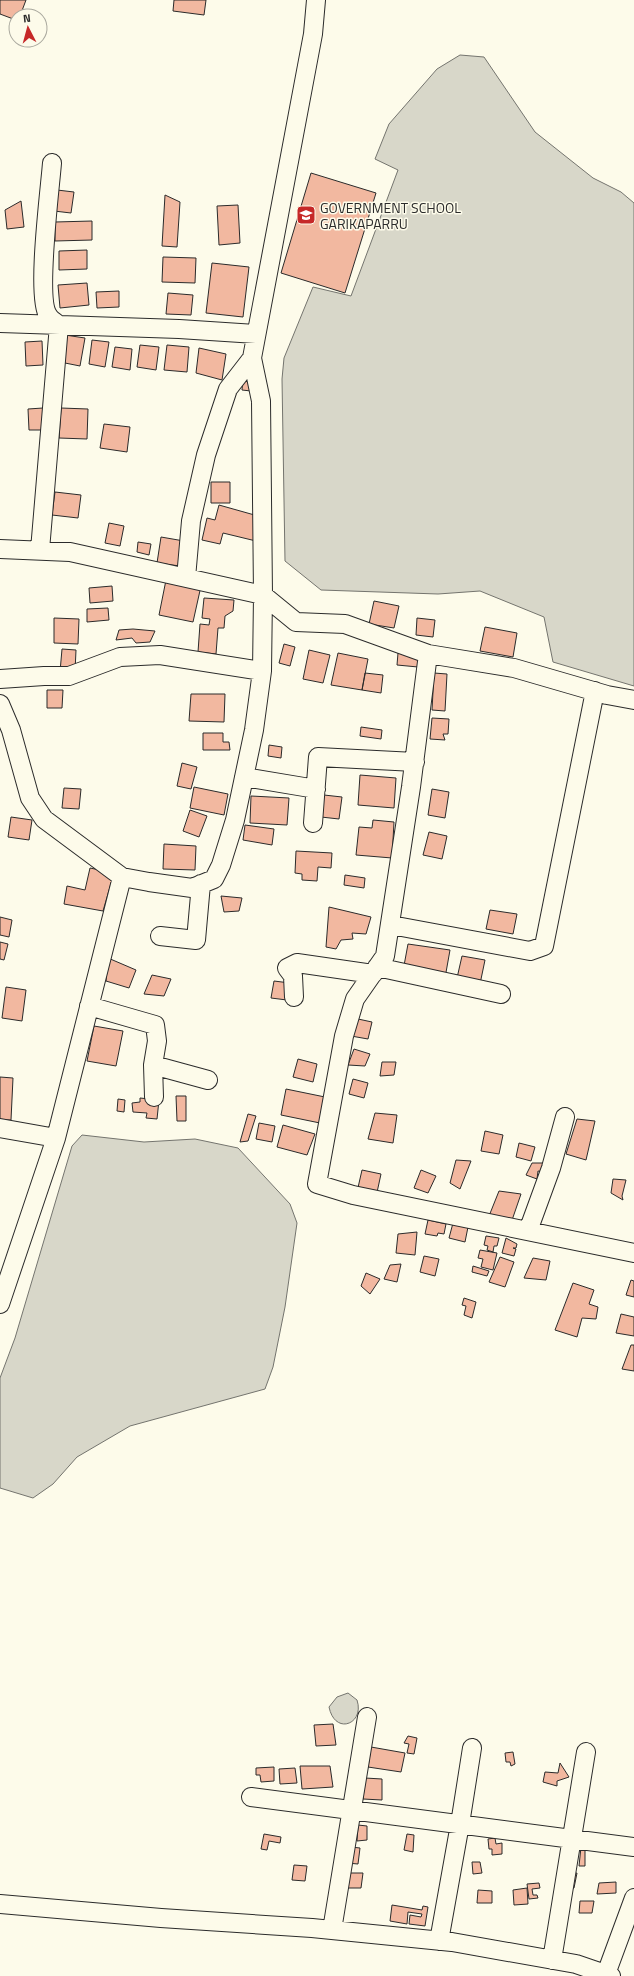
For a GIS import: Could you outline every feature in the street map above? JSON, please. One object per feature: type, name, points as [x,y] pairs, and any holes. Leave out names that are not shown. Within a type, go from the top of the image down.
[{"type":"street","points":[[0,704],[11,730],[30,798],[44,819],[122,876],[149,882],[192,888],[214,879],[221,865],[235,820],[254,730],[262,671],[263,595],[261,400],[252,358],[313,34],[316,0]]},
{"type":"street","points":[[52,163],[44,254],[44,298],[47,314],[59,325]]},
{"type":"street","points":[[0,323],[179,328],[256,334]]},
{"type":"street","points":[[40,550],[59,325]]},
{"type":"street","points":[[186,578],[191,520],[206,455],[228,389],[252,358]]},
{"type":"street","points":[[0,549],[40,550],[91,556],[263,595],[296,622],[345,624],[428,654],[514,668],[594,691],[634,700]]},
{"type":"street","points":[[428,654],[415,762],[385,956],[355,999],[344,1036],[316,1184],[353,1195],[634,1253]]},
{"type":"street","points":[[0,679],[69,676],[120,657],[160,655],[262,671]]},
{"type":"street","points":[[391,925],[530,951],[544,946],[594,691]]},
{"type":"street","points":[[313,823],[318,757],[415,762]]},
{"type":"street","points":[[244,777],[316,789]]},
{"type":"street","points":[[0,1304],[56,1138],[122,876]]},
{"type":"street","points":[[160,936],[196,940],[201,884]]},
{"type":"street","points":[[294,997],[293,976],[288,968],[297,963],[375,971],[501,994]]},
{"type":"street","points":[[89,1006],[155,1025],[157,1041],[153,1065],[154,1097]]},
{"type":"street","points":[[153,1065],[208,1080]]},
{"type":"street","points":[[528,1231],[551,1168],[565,1117]]},
{"type":"street","points":[[0,1128],[56,1138]]},
{"type":"street","points":[[332,1930],[367,1717]]},
{"type":"street","points":[[439,1941],[472,1748]]},
{"type":"street","points":[[552,1960],[586,1752]]},
{"type":"street","points":[[251,1797],[634,1847]]},
{"type":"street","points":[[0,1904],[332,1930],[439,1941],[576,1964],[608,1975],[634,1898]]},
{"type":"shaded area","points":[[460,55],[484,57],[535,132],[593,178],[621,192],[634,203],[634,686],[553,662],[544,617],[480,591],[438,594],[321,590],[285,561],[282,379],[284,358],[313,287],[351,296],[398,170],[375,159],[389,124],[437,69]]},
{"type":"shaded area","points":[[82,1135],[144,1142],[195,1139],[238,1148],[290,1204],[297,1223],[285,1307],[273,1367],[265,1389],[130,1426],[77,1457],[53,1484],[33,1498],[0,1488],[0,1378],[15,1338],[72,1146]]},
{"type":"shaded area","points":[[348,1693],[357,1700],[357,1715],[353,1720],[343,1724],[337,1722],[332,1716],[329,1707],[337,1697]]},
{"type":"building","points":[[0,0],[26,0],[23,8],[8,8],[8,17],[0,14]]},
{"type":"building","points":[[174,0],[206,0],[204,15],[173,11]]},
{"type":"building","points":[[311,173],[376,193],[345,293],[281,273]]},
{"type":"building","points":[[57,190],[74,192],[71,213],[54,211]]},
{"type":"building","points":[[165,195],[180,202],[177,247],[162,246]]},
{"type":"building","points":[[21,201],[24,227],[7,229],[5,210]]},
{"type":"building","points":[[238,205],[240,243],[219,245],[217,206]]},
{"type":"building","points":[[92,221],[92,240],[55,241],[55,222]]},
{"type":"building","points":[[87,250],[87,269],[59,270],[59,251]]},
{"type":"building","points":[[163,257],[196,258],[195,283],[162,282]]},
{"type":"building","points":[[212,263],[249,267],[243,317],[206,313]]},
{"type":"building","points":[[87,283],[89,305],[60,308],[58,285]]},
{"type":"building","points":[[119,291],[119,307],[97,308],[96,292]]},
{"type":"building","points":[[168,293],[193,295],[191,315],[166,314]]},
{"type":"building","points":[[65,335],[85,338],[80,366],[60,362]]},
{"type":"building","points":[[92,340],[109,342],[105,367],[89,364]]},
{"type":"building","points":[[42,341],[43,365],[26,366],[25,342]]},
{"type":"building","points":[[140,345],[159,347],[156,370],[137,367]]},
{"type":"building","points":[[167,345],[189,347],[187,372],[164,370]]},
{"type":"building","points":[[115,347],[132,349],[130,370],[112,367]]},
{"type":"building","points":[[199,348],[226,354],[222,380],[196,373]]},
{"type":"building","points":[[243,378],[253,379],[251,391],[242,390]]},
{"type":"building","points":[[43,408],[44,430],[29,430],[28,409]]},
{"type":"building","points":[[61,408],[88,409],[87,439],[59,438]]},
{"type":"building","points":[[104,424],[130,427],[127,452],[100,448]]},
{"type":"building","points":[[211,482],[230,482],[230,503],[211,503]]},
{"type":"building","points":[[55,492],[81,495],[78,518],[52,515]]},
{"type":"building","points":[[219,505],[258,516],[256,541],[223,533],[220,544],[202,540],[207,518],[215,520]]},
{"type":"building","points":[[109,523],[124,526],[120,546],[105,543]]},
{"type":"building","points":[[161,537],[184,541],[180,566],[157,563]]},
{"type":"building","points":[[138,542],[151,544],[149,555],[137,552]]},
{"type":"building","points":[[166,580],[201,586],[193,622],[159,615]]},
{"type":"building","points":[[112,586],[113,601],[90,603],[89,588]]},
{"type":"building","points":[[204,598],[234,600],[233,611],[225,616],[224,628],[218,628],[216,654],[198,652],[200,624],[209,625],[210,619],[202,618]]},
{"type":"building","points":[[374,601],[399,606],[394,628],[369,624]]},
{"type":"building","points":[[108,608],[109,620],[87,622],[87,609]]},
{"type":"building","points":[[54,618],[79,619],[78,644],[54,643]]},
{"type":"building","points":[[417,618],[435,620],[433,637],[416,635]]},
{"type":"building","points":[[485,627],[517,633],[513,657],[480,651]]},
{"type":"building","points":[[133,629],[155,631],[150,642],[136,643],[132,638],[116,640],[119,630]]},
{"type":"building","points":[[284,644],[295,647],[290,666],[279,663]]},
{"type":"building","points":[[62,649],[76,650],[75,672],[60,672]]},
{"type":"building","points":[[309,650],[330,655],[323,683],[303,679]]},
{"type":"building","points":[[338,653],[368,659],[362,690],[331,685]]},
{"type":"building","points":[[398,653],[420,655],[418,667],[397,665]]},
{"type":"building","points":[[365,673],[383,675],[381,693],[362,690]]},
{"type":"building","points":[[434,673],[447,674],[445,711],[432,710]]},
{"type":"building","points":[[47,690],[63,690],[62,708],[47,708]]},
{"type":"building","points":[[191,694],[225,694],[224,722],[189,721]]},
{"type":"building","points":[[432,718],[449,719],[448,734],[443,734],[445,740],[430,739]]},
{"type":"building","points":[[361,727],[382,730],[381,739],[360,736]]},
{"type":"building","points":[[203,733],[223,733],[223,742],[229,742],[230,750],[203,750]]},
{"type":"building","points":[[269,745],[282,747],[281,758],[268,756]]},
{"type":"building","points":[[182,763],[197,767],[191,789],[177,786]]},
{"type":"building","points":[[360,775],[396,778],[394,808],[358,805]]},
{"type":"building","points":[[194,787],[228,794],[224,815],[190,808]]},
{"type":"building","points":[[64,788],[81,789],[79,809],[62,808]]},
{"type":"building","points":[[432,789],[449,792],[445,818],[428,815]]},
{"type":"building","points":[[324,795],[342,797],[339,819],[321,817]]},
{"type":"building","points":[[251,796],[289,798],[287,825],[250,823]]},
{"type":"building","points":[[190,810],[207,816],[199,837],[183,831]]},
{"type":"building","points":[[11,817],[32,820],[29,840],[8,837]]},
{"type":"building","points":[[373,820],[394,822],[392,858],[356,855],[359,827],[372,828]]},
{"type":"building","points":[[245,825],[274,829],[272,845],[243,840]]},
{"type":"building","points":[[429,832],[447,836],[442,859],[423,855]]},
{"type":"building","points":[[164,844],[196,846],[195,870],[163,869]]},
{"type":"building","points":[[296,851],[332,853],[331,868],[318,867],[317,881],[302,880],[302,874],[295,873]]},
{"type":"building","points":[[90,868],[114,873],[103,911],[64,904],[67,886],[85,890]]},
{"type":"building","points":[[345,875],[365,878],[364,888],[344,885]]},
{"type":"building","points":[[221,896],[242,898],[239,911],[224,912]]},
{"type":"building","points":[[329,907],[371,917],[366,934],[352,933],[353,939],[341,940],[336,949],[326,947]]},
{"type":"building","points":[[490,910],[517,914],[513,934],[486,929]]},
{"type":"building","points":[[0,917],[12,920],[9,937],[0,935]]},
{"type":"building","points":[[0,942],[8,944],[4,960],[0,959]]},
{"type":"building","points":[[408,944],[450,950],[445,978],[403,971]]},
{"type":"building","points":[[462,956],[485,960],[480,984],[457,978]]},
{"type":"building","points":[[108,958],[136,970],[129,988],[106,981]]},
{"type":"building","points":[[152,975],[171,979],[164,996],[144,994]]},
{"type":"building","points":[[274,981],[290,983],[287,1000],[271,998]]},
{"type":"building","points":[[6,987],[26,990],[22,1021],[2,1018]]},
{"type":"building","points":[[358,1019],[372,1022],[368,1039],[351,1036]]},
{"type":"building","points":[[94,1026],[123,1031],[116,1066],[87,1061]]},
{"type":"building","points":[[354,1049],[370,1054],[365,1066],[348,1065]]},
{"type":"building","points":[[298,1059],[317,1064],[313,1082],[293,1077]]},
{"type":"building","points":[[382,1062],[396,1062],[394,1075],[380,1076]]},
{"type":"building","points":[[0,1077],[13,1078],[11,1120],[0,1120]]},
{"type":"building","points":[[353,1079],[368,1083],[364,1098],[349,1094]]},
{"type":"building","points":[[286,1089],[325,1097],[320,1123],[281,1115]]},
{"type":"building","points":[[176,1096],[186,1096],[186,1121],[177,1121]]},
{"type":"building","points":[[140,1098],[159,1100],[157,1119],[146,1118],[147,1113],[133,1112],[132,1103],[140,1102]]},
{"type":"building","points":[[118,1099],[125,1100],[124,1112],[117,1111]]},
{"type":"building","points":[[375,1113],[397,1115],[393,1143],[368,1139]]},
{"type":"building","points":[[248,1114],[256,1116],[248,1141],[240,1142]]},
{"type":"building","points":[[577,1119],[595,1121],[586,1160],[566,1154]]},
{"type":"building","points":[[259,1123],[275,1126],[272,1142],[256,1139]]},
{"type":"building","points":[[283,1125],[315,1134],[307,1155],[277,1147]]},
{"type":"building","points":[[485,1131],[503,1135],[499,1154],[481,1151]]},
{"type":"building","points":[[519,1143],[535,1147],[531,1161],[516,1157]]},
{"type":"building","points":[[456,1160],[471,1161],[460,1189],[450,1183]]},
{"type":"building","points":[[532,1163],[546,1163],[544,1172],[538,1171],[537,1179],[526,1175]]},
{"type":"building","points":[[362,1170],[381,1174],[376,1197],[357,1192]]},
{"type":"building","points":[[421,1170],[436,1176],[428,1193],[414,1188]]},
{"type":"building","points":[[613,1179],[626,1180],[622,1196],[623,1200],[611,1193]]},
{"type":"building","points":[[499,1191],[521,1194],[510,1226],[487,1221]]},
{"type":"building","points":[[428,1220],[446,1224],[444,1234],[438,1233],[437,1236],[425,1234]]},
{"type":"building","points":[[453,1223],[468,1227],[465,1242],[449,1238]]},
{"type":"building","points":[[417,1232],[415,1255],[396,1253],[398,1234]]},
{"type":"building","points":[[486,1236],[499,1238],[497,1246],[494,1246],[493,1252],[487,1250],[488,1246],[484,1245]]},
{"type":"building","points":[[506,1238],[517,1244],[516,1248],[513,1248],[516,1249],[514,1256],[502,1253]]},
{"type":"building","points":[[480,1250],[497,1253],[493,1270],[481,1267],[483,1259],[478,1258]]},
{"type":"building","points":[[424,1256],[439,1259],[435,1276],[420,1272]]},
{"type":"building","points":[[500,1257],[514,1262],[505,1287],[489,1282]]},
{"type":"building","points":[[533,1258],[550,1261],[546,1280],[524,1278]]},
{"type":"building","points":[[401,1264],[397,1282],[384,1279],[390,1265]]},
{"type":"building","points":[[473,1266],[489,1271],[487,1276],[472,1272]]},
{"type":"building","points":[[366,1273],[380,1279],[370,1294],[361,1286]]},
{"type":"building","points":[[631,1280],[634,1281],[634,1297],[626,1295]]},
{"type":"building","points":[[573,1283],[594,1290],[589,1304],[598,1307],[596,1319],[582,1318],[577,1337],[555,1330]]},
{"type":"building","points":[[464,1298],[476,1302],[472,1318],[464,1315],[466,1306],[462,1305]]},
{"type":"building","points":[[621,1314],[634,1317],[634,1336],[616,1333]]},
{"type":"building","points":[[631,1345],[634,1345],[634,1371],[622,1369]]},
{"type":"building","points":[[333,1724],[336,1745],[316,1746],[314,1725]]},
{"type":"building","points":[[408,1736],[417,1738],[414,1754],[407,1753],[409,1744],[404,1743]]},
{"type":"building","points":[[371,1747],[405,1753],[401,1772],[368,1767]]},
{"type":"building","points":[[513,1752],[515,1764],[511,1766],[510,1762],[506,1762],[505,1753]]},
{"type":"building","points":[[560,1763],[569,1777],[557,1781],[557,1786],[543,1782],[545,1772],[558,1773]]},
{"type":"building","points":[[300,1766],[330,1766],[333,1787],[302,1789]]},
{"type":"building","points":[[274,1767],[274,1781],[261,1782],[260,1775],[256,1775],[256,1768]]},
{"type":"building","points":[[295,1768],[297,1783],[280,1784],[279,1769]]},
{"type":"building","points":[[365,1778],[382,1779],[382,1800],[363,1799]]},
{"type":"building","points":[[358,1825],[367,1826],[367,1840],[357,1841]]},
{"type":"building","points":[[264,1834],[281,1837],[280,1843],[269,1841],[267,1850],[261,1849]]},
{"type":"building","points":[[407,1834],[414,1835],[413,1852],[404,1850]]},
{"type":"building","points":[[495,1838],[496,1844],[502,1843],[502,1854],[492,1855],[492,1849],[489,1849],[488,1839]]},
{"type":"building","points":[[351,1847],[360,1848],[358,1864],[347,1863]]},
{"type":"building","points":[[581,1847],[585,1847],[585,1866],[579,1866]]},
{"type":"building","points":[[472,1862],[480,1862],[482,1873],[473,1874]]},
{"type":"building","points":[[294,1865],[307,1866],[305,1881],[292,1880]]},
{"type":"building","points":[[348,1873],[363,1873],[361,1888],[346,1888]]},
{"type":"building","points":[[577,1873],[574,1888],[568,1889],[569,1874]]},
{"type":"building","points":[[616,1882],[616,1893],[597,1894],[599,1883]]},
{"type":"building","points":[[539,1883],[540,1888],[532,1889],[533,1895],[537,1895],[538,1898],[529,1899],[527,1884]]},
{"type":"building","points":[[527,1888],[528,1904],[514,1905],[513,1890]]},
{"type":"building","points":[[478,1890],[492,1891],[492,1903],[477,1903]]},
{"type":"building","points":[[580,1901],[594,1901],[592,1913],[579,1913]]},
{"type":"building","points":[[392,1905],[422,1910],[423,1906],[428,1907],[425,1926],[409,1924],[410,1915],[421,1917],[422,1914],[408,1912],[407,1924],[390,1921]]},
{"type":"place","name":"GOVERNMENT SCHOOL GARIKAPARRU","points":[[306,215]]}]
